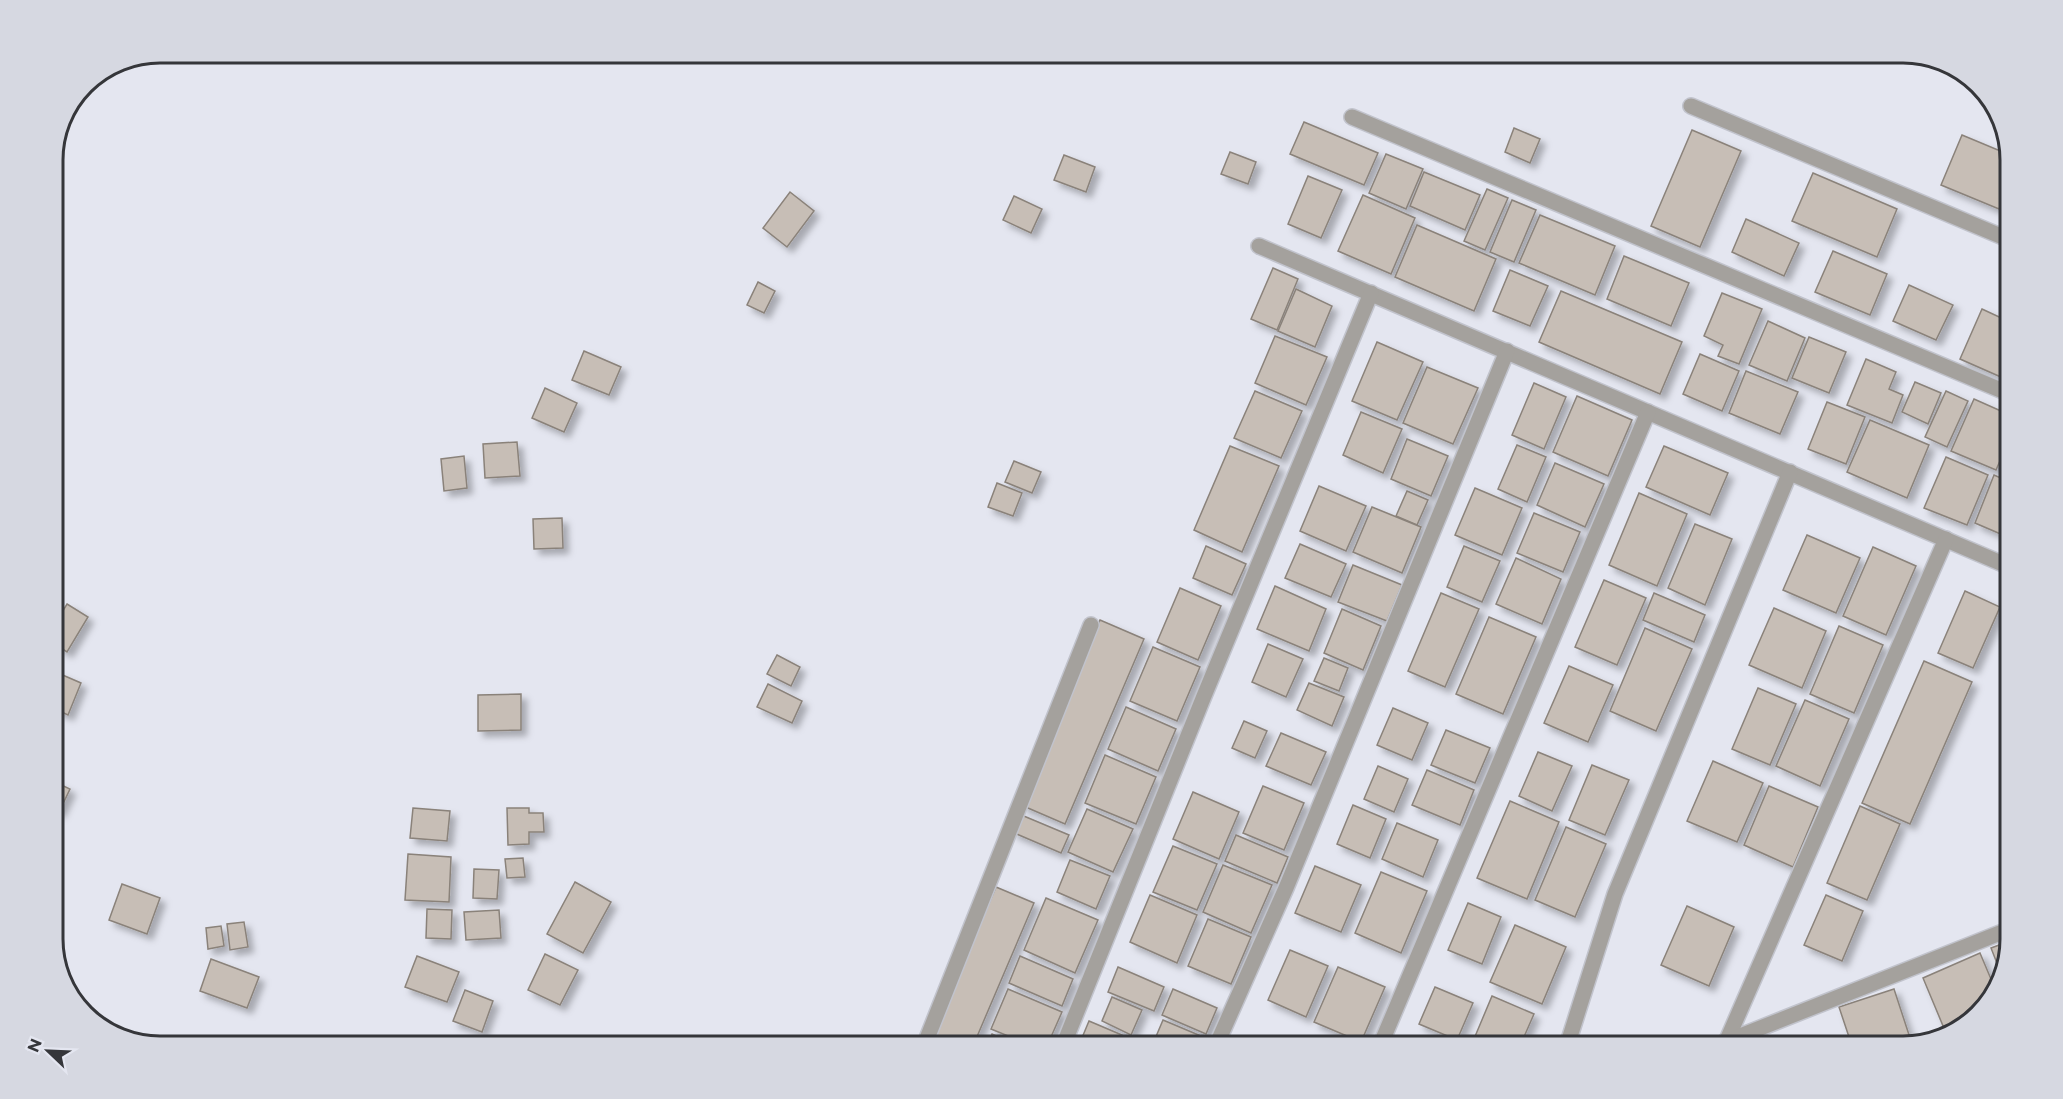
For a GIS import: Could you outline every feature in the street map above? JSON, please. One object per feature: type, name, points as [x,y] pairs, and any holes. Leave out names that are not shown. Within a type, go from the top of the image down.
[{"type":"street","points":[[1691,106],[2000,236]]},
{"type":"street","points":[[1352,117],[2000,390]]},
{"type":"street","points":[[1259,246],[2000,563]]},
{"type":"street","points":[[1067,1036],[1371,293]]},
{"type":"street","points":[[1221,1036],[1286,888],[1507,351]]},
{"type":"street","points":[[1385,1036],[1648,412]]},
{"type":"street","points":[[1570,1036],[1615,894],[1790,472]]},
{"type":"street","points":[[1724,1036],[1946,539]]},
{"type":"street","points":[[928,1036],[1091,626]]},
{"type":"street","points":[[1739,1036],[2000,933]]},
{"type":"building","points":[[1304,122],[1378,153],[1364,185],[1290,154]]},
{"type":"building","points":[[1514,128],[1540,139],[1530,163],[1505,152]]},
{"type":"building","points":[[1692,130],[1741,151],[1700,247],[1651,226]]},
{"type":"building","points":[[1962,135],[1999,151],[1999,209],[1941,185]]},
{"type":"building","points":[[1230,152],[1256,162],[1248,184],[1221,174]]},
{"type":"building","points":[[1386,154],[1423,169],[1406,209],[1369,193]]},
{"type":"building","points":[[1064,155],[1095,167],[1086,192],[1054,180]]},
{"type":"building","points":[[1424,172],[1480,195],[1465,230],[1410,206]]},
{"type":"building","points":[[1813,173],[1897,209],[1877,257],[1792,221]]},
{"type":"building","points":[[1308,176],[1342,190],[1321,238],[1288,224]]},
{"type":"building","points":[[1487,189],[1508,198],[1485,250],[1464,241]]},
{"type":"building","points":[[790,192],[814,211],[787,247],[763,228]]},
{"type":"building","points":[[1363,195],[1415,218],[1391,274],[1338,251]]},
{"type":"building","points":[[1014,196],[1042,209],[1031,233],[1003,220]]},
{"type":"building","points":[[1512,200],[1536,210],[1514,262],[1490,252]]},
{"type":"building","points":[[1540,215],[1615,246],[1595,295],[1519,263]]},
{"type":"building","points":[[1746,219],[1799,243],[1784,276],[1732,252]]},
{"type":"building","points":[[1417,225],[1496,259],[1474,311],[1395,277]]},
{"type":"building","points":[[1833,251],[1887,274],[1870,315],[1815,292]]},
{"type":"building","points":[[1624,256],[1689,283],[1671,326],[1607,299]]},
{"type":"building","points":[[1273,268],[1298,279],[1277,330],[1251,319]]},
{"type":"building","points":[[1510,270],[1548,286],[1530,326],[1493,311]]},
{"type":"building","points":[[758,282],[775,291],[764,313],[747,305]]},
{"type":"building","points":[[1909,285],[1953,305],[1936,340],[1893,321]]},
{"type":"building","points":[[1296,289],[1332,306],[1315,347],[1278,331]]},
{"type":"building","points":[[1561,291],[1682,342],[1660,394],[1539,342]]},
{"type":"building","points":[[1722,293],[1762,309],[1739,364],[1718,356],[1723,345],[1704,336]]},
{"type":"building","points":[[1982,309],[2000,317],[2000,377],[1960,359]]},
{"type":"building","points":[[1768,321],[1805,338],[1787,381],[1749,365]]},
{"type":"building","points":[[1275,336],[1327,357],[1306,405],[1255,383]]},
{"type":"building","points":[[1809,337],[1846,352],[1829,393],[1792,378]]},
{"type":"building","points":[[1377,342],[1423,362],[1397,420],[1352,401]]},
{"type":"building","points":[[584,351],[621,367],[609,395],[572,380]]},
{"type":"building","points":[[1700,354],[1739,371],[1722,411],[1683,394]]},
{"type":"building","points":[[1866,359],[1896,372],[1889,389],[1903,395],[1892,423],[1847,405]]},
{"type":"building","points":[[1427,367],[1478,388],[1453,444],[1403,423]]},
{"type":"building","points":[[1746,371],[1798,392],[1780,434],[1729,413]]},
{"type":"building","points":[[1915,382],[1941,393],[1928,424],[1902,412]]},
{"type":"building","points":[[1534,383],[1566,397],[1544,449],[1512,435]]},
{"type":"building","points":[[545,388],[577,403],[564,432],[532,418]]},
{"type":"building","points":[[1255,391],[1302,411],[1281,458],[1234,438]]},
{"type":"building","points":[[1946,391],[1968,401],[1947,447],[1925,437]]},
{"type":"building","points":[[1577,396],[1632,420],[1608,476],[1553,452]]},
{"type":"building","points":[[1974,399],[2000,411],[2000,461],[1996,470],[1951,451]]},
{"type":"building","points":[[1827,402],[1865,417],[1846,464],[1808,449]]},
{"type":"building","points":[[1361,412],[1402,429],[1383,473],[1343,455]]},
{"type":"building","points":[[1870,420],[1929,445],[1907,498],[1847,472]]},
{"type":"building","points":[[1407,439],[1448,456],[1431,496],[1391,479]]},
{"type":"building","points":[[517,442],[520,476],[485,478],[483,444]]},
{"type":"building","points":[[1517,445],[1546,457],[1527,502],[1498,489]]},
{"type":"building","points":[[1230,446],[1279,466],[1242,552],[1194,530]]},
{"type":"building","points":[[1664,446],[1728,473],[1710,515],[1646,487]]},
{"type":"building","points":[[464,456],[467,488],[444,491],[441,459]]},
{"type":"building","points":[[1946,457],[1988,475],[1967,525],[1924,508]]},
{"type":"building","points":[[1014,461],[1041,472],[1032,493],[1005,482]]},
{"type":"building","points":[[1555,463],[1604,484],[1585,527],[1537,505]]},
{"type":"building","points":[[1994,475],[2000,478],[2000,534],[1975,523]]},
{"type":"building","points":[[997,483],[1022,493],[1013,516],[988,507]]},
{"type":"building","points":[[1319,486],[1366,506],[1346,551],[1300,531]]},
{"type":"building","points":[[1475,488],[1522,508],[1502,555],[1455,535]]},
{"type":"building","points":[[1407,491],[1428,500],[1417,525],[1396,516]]},
{"type":"building","points":[[1639,493],[1687,514],[1657,586],[1609,565]]},
{"type":"building","points":[[1372,507],[1421,527],[1402,573],[1353,552]]},
{"type":"building","points":[[1534,513],[1580,532],[1563,572],[1517,553]]},
{"type":"building","points":[[562,518],[563,548],[534,549],[533,519]]},
{"type":"building","points":[[1695,524],[1732,539],[1705,605],[1668,588]]},
{"type":"building","points":[[1807,535],[1860,558],[1836,613],[1783,590]]},
{"type":"building","points":[[1300,544],[1346,564],[1331,597],[1285,578]]},
{"type":"building","points":[[1206,546],[1246,564],[1232,595],[1193,578]]},
{"type":"building","points":[[1464,546],[1500,561],[1482,602],[1447,587]]},
{"type":"building","points":[[1873,547],[1916,566],[1886,635],[1843,616]]},
{"type":"building","points":[[1516,558],[1561,579],[1542,624],[1496,604]]},
{"type":"building","points":[[1353,565],[1402,585],[1387,621],[1338,602]]},
{"type":"building","points":[[1604,580],[1646,598],[1617,665],[1575,647]]},
{"type":"building","points":[[1275,586],[1326,609],[1309,651],[1257,629]]},
{"type":"building","points":[[1180,588],[1221,606],[1198,660],[1157,642]]},
{"type":"building","points":[[1965,591],[2000,607],[1973,668],[1938,653]]},
{"type":"building","points":[[1441,593],[1479,609],[1445,687],[1408,671]]},
{"type":"building","points":[[1654,593],[1705,615],[1694,642],[1643,620]]},
{"type":"building","points":[[67,604],[88,617],[67,652],[63,649],[63,611]]},
{"type":"building","points":[[1774,608],[1826,631],[1802,688],[1749,665]]},
{"type":"building","points":[[1342,609],[1381,626],[1363,670],[1324,653]]},
{"type":"building","points":[[1489,617],[1536,637],[1503,714],[1456,694]]},
{"type":"building","points":[[1100,620],[1144,639],[1065,824],[1021,805]]},
{"type":"building","points":[[1839,626],[1883,645],[1854,713],[1810,694]]},
{"type":"building","points":[[1645,628],[1692,649],[1656,731],[1610,711]]},
{"type":"building","points":[[1268,644],[1303,659],[1286,697],[1252,682]]},
{"type":"building","points":[[1153,647],[1200,667],[1177,721],[1130,701]]},
{"type":"building","points":[[777,655],[800,667],[791,686],[767,674]]},
{"type":"building","points":[[1324,658],[1348,668],[1339,691],[1314,681]]},
{"type":"building","points":[[1924,661],[1972,682],[1910,824],[1862,803]]},
{"type":"building","points":[[1569,666],[1613,685],[1588,742],[1544,723]]},
{"type":"building","points":[[63,675],[81,683],[68,715],[63,713]]},
{"type":"building","points":[[1309,683],[1344,697],[1332,726],[1297,710]]},
{"type":"building","points":[[768,684],[802,701],[792,723],[757,707]]},
{"type":"building","points":[[1758,688],[1796,704],[1770,765],[1732,749]]},
{"type":"building","points":[[521,694],[521,730],[478,731],[478,695]]},
{"type":"building","points":[[1805,700],[1849,719],[1820,786],[1776,766]]},
{"type":"building","points":[[1126,707],[1176,729],[1158,771],[1108,749]]},
{"type":"building","points":[[1393,708],[1428,723],[1412,760],[1377,745]]},
{"type":"building","points":[[1244,721],[1267,731],[1255,758],[1232,748]]},
{"type":"building","points":[[1446,730],[1490,748],[1475,783],[1431,765]]},
{"type":"building","points":[[1281,733],[1326,752],[1311,785],[1266,766]]},
{"type":"building","points":[[1538,752],[1572,766],[1552,811],[1519,796]]},
{"type":"building","points":[[1105,755],[1156,777],[1136,824],[1085,803]]},
{"type":"building","points":[[1713,761],[1763,783],[1737,842],[1687,821]]},
{"type":"building","points":[[1592,765],[1629,780],[1605,835],[1569,820]]},
{"type":"building","points":[[1378,766],[1408,779],[1394,812],[1364,799]]},
{"type":"building","points":[[1427,770],[1474,790],[1460,825],[1412,805]]},
{"type":"building","points":[[63,786],[70,789],[63,804]]},
{"type":"building","points":[[1263,786],[1304,803],[1284,850],[1243,833]]},
{"type":"building","points":[[1769,786],[1818,807],[1793,867],[1744,845]]},
{"type":"building","points":[[1193,792],[1239,812],[1219,859],[1173,839]]},
{"type":"building","points":[[1510,801],[1559,822],[1527,899],[1477,878]]},
{"type":"building","points":[[1353,805],[1386,819],[1370,858],[1337,844]]},
{"type":"building","points":[[1860,806],[1900,824],[1867,900],[1827,883]]},
{"type":"building","points":[[413,808],[450,811],[447,841],[410,838]]},
{"type":"building","points":[[507,808],[529,808],[529,813],[543,813],[544,832],[529,832],[529,844],[508,845]]},
{"type":"building","points":[[1087,809],[1133,829],[1113,872],[1068,852]]},
{"type":"building","points":[[1019,814],[1069,835],[1061,853],[1012,832]]},
{"type":"building","points":[[1397,823],[1438,840],[1423,877],[1382,859]]},
{"type":"building","points":[[1566,827],[1606,844],[1575,917],[1535,900]]},
{"type":"building","points":[[1236,835],[1288,857],[1277,883],[1225,861]]},
{"type":"building","points":[[1173,846],[1217,864],[1197,910],[1153,892]]},
{"type":"building","points":[[408,854],[451,857],[449,902],[405,900]]},
{"type":"building","points":[[523,858],[525,877],[507,878],[505,859]]},
{"type":"building","points":[[1070,860],[1110,876],[1096,909],[1057,892]]},
{"type":"building","points":[[1223,865],[1272,885],[1251,933],[1203,912]]},
{"type":"building","points":[[1315,866],[1361,885],[1341,932],[1295,913]]},
{"type":"building","points":[[474,869],[499,870],[497,899],[473,898]]},
{"type":"building","points":[[1381,872],[1427,891],[1401,953],[1355,933]]},
{"type":"building","points":[[575,882],[611,902],[583,953],[547,934]]},
{"type":"building","points":[[122,884],[160,898],[147,934],[109,920]]},
{"type":"building","points":[[996,887],[1034,903],[977,1036],[932,1036]]},
{"type":"building","points":[[1150,895],[1197,915],[1177,963],[1130,942]]},
{"type":"building","points":[[1826,895],[1863,911],[1842,961],[1804,945]]},
{"type":"building","points":[[1046,898],[1098,920],[1075,973],[1024,950]]},
{"type":"building","points":[[1468,903],[1501,917],[1482,964],[1448,950]]},
{"type":"building","points":[[1687,906],[1734,927],[1709,986],[1661,965]]},
{"type":"building","points":[[427,909],[452,910],[451,939],[426,938]]},
{"type":"building","points":[[499,910],[501,938],[466,940],[464,912]]},
{"type":"building","points":[[1208,919],[1251,937],[1231,984],[1188,966]]},
{"type":"building","points":[[244,922],[248,947],[230,950],[227,924]]},
{"type":"building","points":[[1515,925],[1566,947],[1542,1004],[1490,982]]},
{"type":"building","points":[[221,926],[224,946],[208,949],[206,928]]},
{"type":"building","points":[[1999,945],[1997,963],[1991,948]]},
{"type":"building","points":[[1290,950],[1328,966],[1306,1017],[1268,1000]]},
{"type":"building","points":[[1980,953],[1991,979],[1976,1003],[1957,1020],[1943,1027],[1923,978]]},
{"type":"building","points":[[545,954],[578,970],[560,1005],[528,990]]},
{"type":"building","points":[[417,956],[459,972],[447,1002],[405,987]]},
{"type":"building","points":[[1020,956],[1073,979],[1062,1006],[1009,983]]},
{"type":"building","points":[[211,959],[259,977],[247,1008],[200,991]]},
{"type":"building","points":[[1118,967],[1164,987],[1154,1011],[1108,992]]},
{"type":"building","points":[[1338,967],[1385,987],[1364,1036],[1347,1036],[1314,1022]]},
{"type":"building","points":[[1435,987],[1473,1003],[1459,1036],[1448,1036],[1419,1024]]},
{"type":"building","points":[[1008,989],[1062,1012],[1051,1036],[1008,1036],[991,1029]]},
{"type":"building","points":[[1173,989],[1217,1008],[1206,1034],[1162,1015]]},
{"type":"building","points":[[1894,989],[1909,1035],[1849,1036],[1839,1007]]},
{"type":"building","points":[[465,990],[493,1001],[482,1032],[453,1021]]},
{"type":"building","points":[[1492,996],[1534,1014],[1524,1036],[1475,1036]]},
{"type":"building","points":[[1112,997],[1142,1010],[1131,1035],[1102,1021]]},
{"type":"building","points":[[1163,1020],[1201,1036],[1156,1036]]},
{"type":"building","points":[[1089,1021],[1124,1036],[1083,1036]]}]
